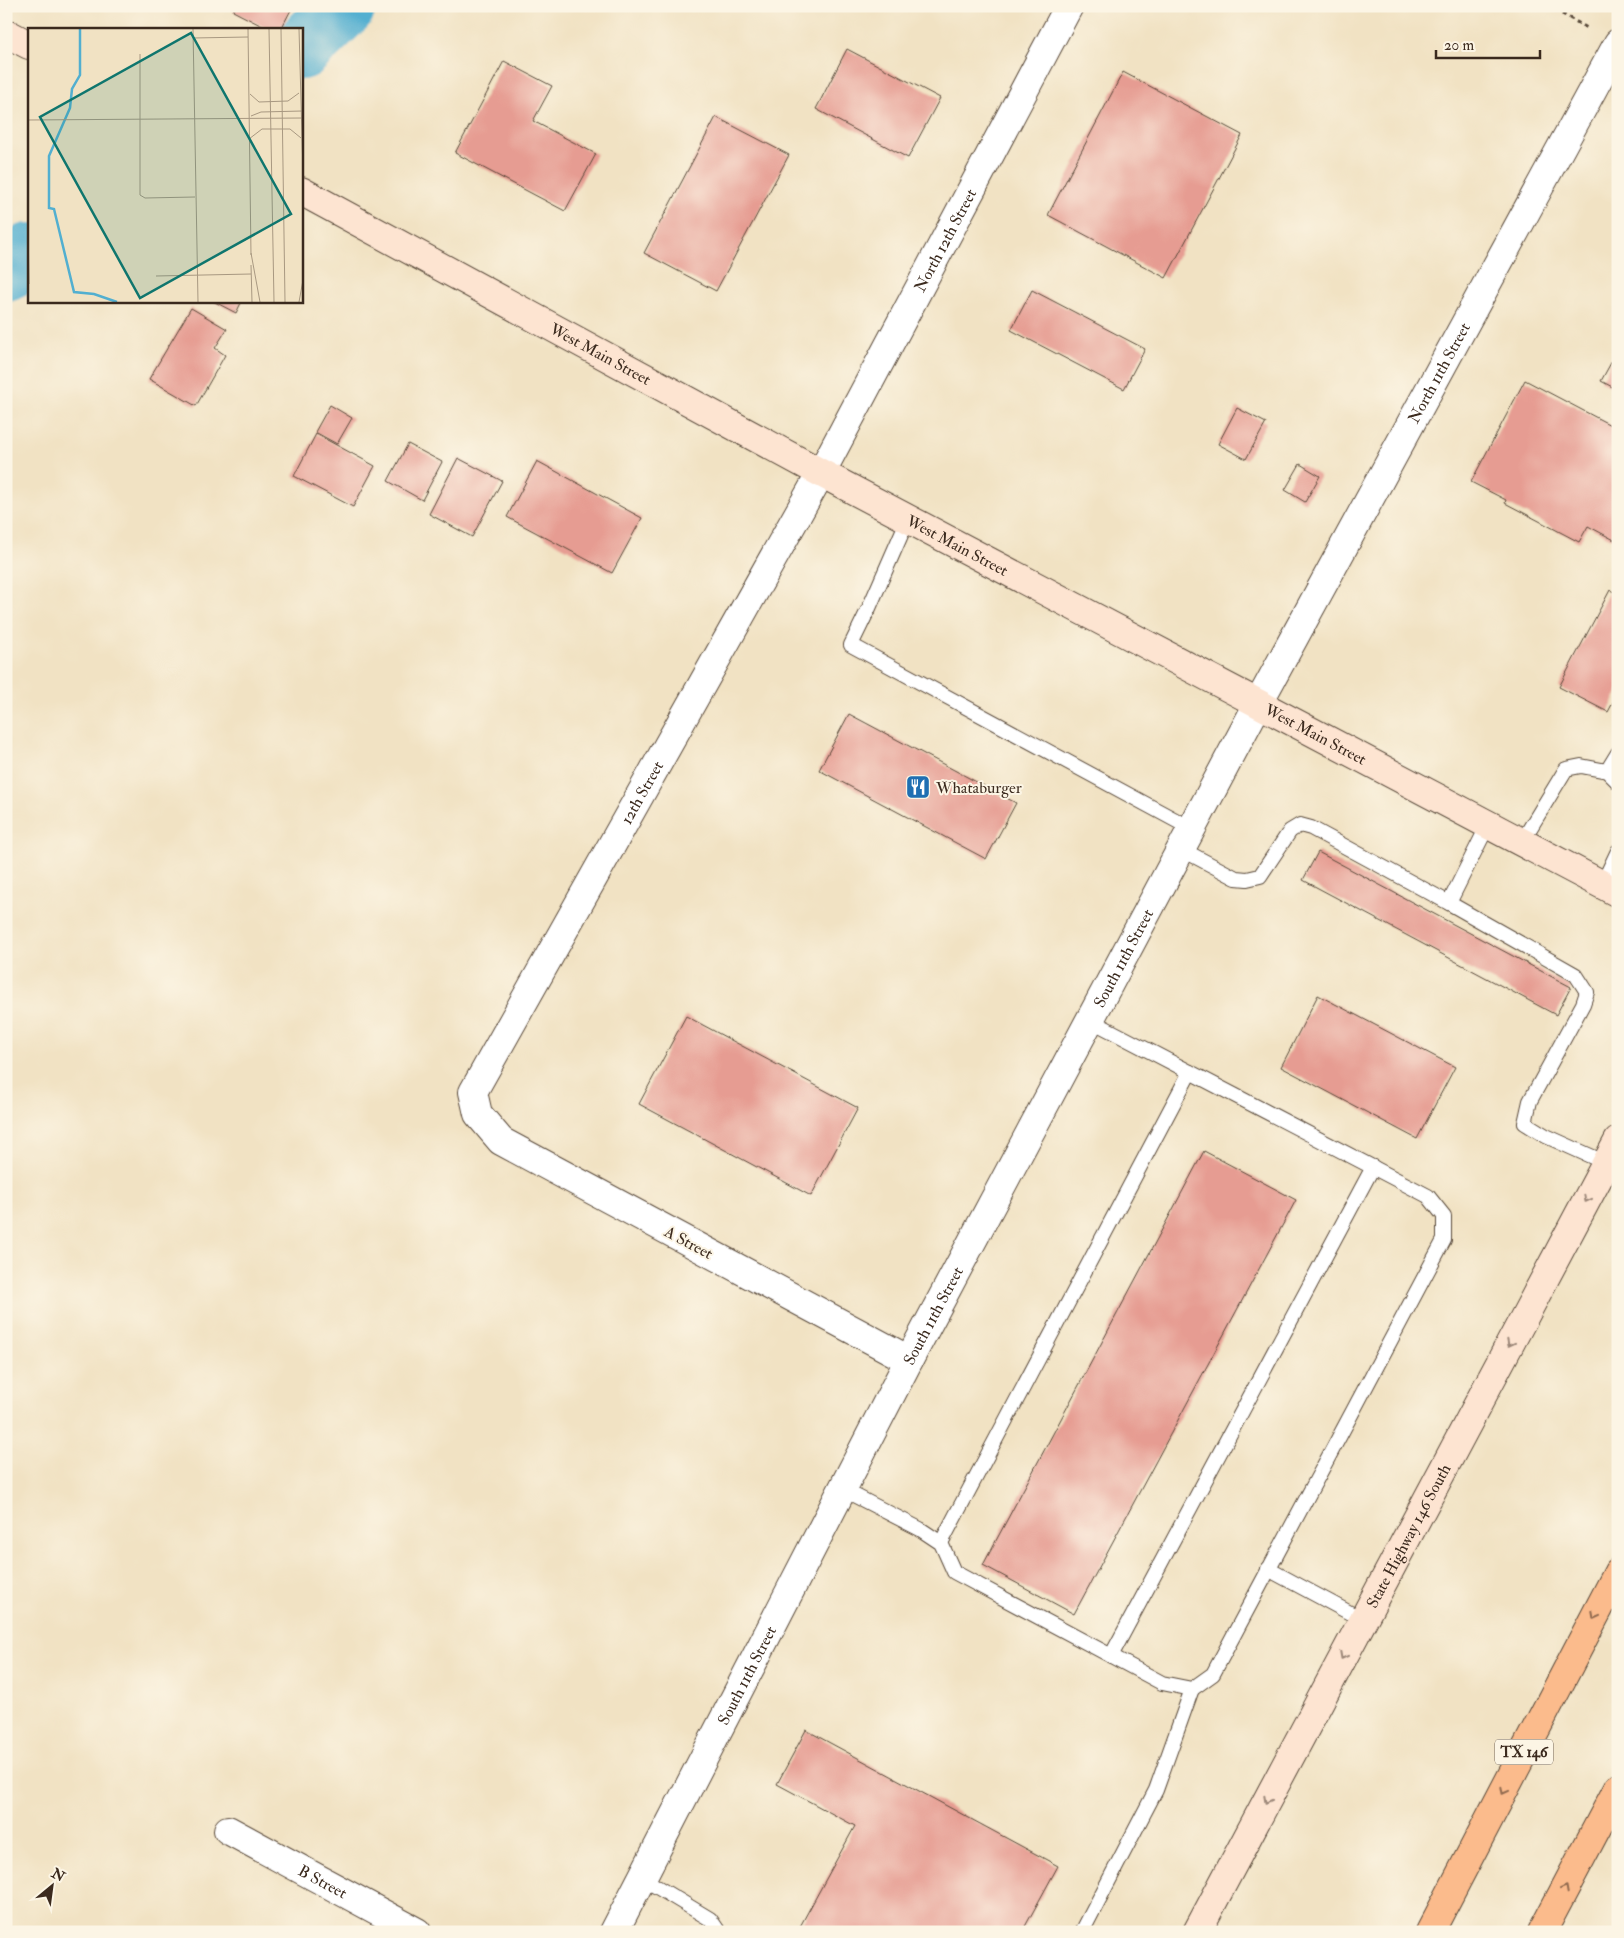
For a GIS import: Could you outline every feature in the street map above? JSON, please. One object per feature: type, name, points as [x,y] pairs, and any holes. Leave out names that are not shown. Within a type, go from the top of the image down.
[{"type":"highway","name":"TX 146","points":[[1430,1932],[1618,1572]]},
{"type":"highway","points":[[1542,1932],[1618,1788]]},
{"type":"main road","points":[[6,33],[28,44]]},
{"type":"main road","name":"West Main Street","points":[[302,192],[821,473],[1610,889]]},
{"type":"main road","name":"State Highway 146 South","points":[[1197,1932],[1612,1152]]},
{"type":"street","name":"North 12th Street","points":[[821,473],[1069,6]]},
{"type":"street","name":"North 11th Street","points":[[1258,704],[1618,44]]},
{"type":"street","name":"12th Street","points":[[478,1114],[473,1092],[821,473]]},
{"type":"street","name":"South 11th Street","points":[[614,1932],[908,1360],[1258,704]]},
{"type":"street","name":"A Street","points":[[478,1114],[501,1141],[908,1360]]},
{"type":"street","name":"B Street","points":[[228,1830],[417,1932]]},
{"type":"lane","points":[[908,518],[870,608],[851,645],[1187,839],[1236,878],[1246,880],[1260,876],[1290,832],[1300,825],[1311,828],[1576,975],[1587,992],[1583,1004],[1530,1101],[1525,1123],[1546,1136],[1612,1152]]},
{"type":"lane","points":[[1606,771],[1618,753]]},
{"type":"lane","points":[[1521,843],[1566,769],[1581,766],[1606,771],[1618,782]]},
{"type":"lane","points":[[1449,903],[1488,825]]},
{"type":"lane","points":[[1610,889],[1618,851]]},
{"type":"lane","points":[[1082,1932],[1156,1790],[1192,1689],[1212,1674],[1444,1240],[1444,1216],[1428,1196],[1090,1020]]},
{"type":"lane","points":[[941,1543],[1190,1072]]},
{"type":"lane","points":[[1111,1656],[1373,1167]]},
{"type":"lane","points":[[842,1489],[920,1529],[941,1543],[954,1572],[1162,1683],[1192,1689]]},
{"type":"lane","points":[[1268,1570],[1363,1620]]},
{"type":"lane","points":[[642,1878],[710,1920],[719,1932]]},
{"type":"path","points":[[1548,6],[1618,44]]},
{"type":"building","points":[[236,6],[293,6],[282,28],[266,28],[233,11]]},
{"type":"building","points":[[847,49],[940,98],[908,158],[816,109]]},
{"type":"building","points":[[504,61],[552,86],[533,121],[596,154],[565,211],[455,153]]},
{"type":"building","points":[[1123,72],[1242,135],[1166,278],[1048,215]]},
{"type":"building","points":[[716,117],[789,155],[716,291],[644,253]]},
{"type":"building","points":[[1032,290],[1145,349],[1124,389],[1011,330]]},
{"type":"building","points":[[215,302],[242,302],[236,313]]},
{"type":"building","points":[[191,308],[227,329],[215,348],[225,355],[196,406],[149,379]]},
{"type":"building","points":[[1618,350],[1618,390],[1601,381]]},
{"type":"building","points":[[1525,380],[1618,429],[1618,542],[1588,526],[1579,542],[1505,503],[1506,500],[1471,482]]},
{"type":"building","points":[[330,405],[352,418],[337,444],[315,432]]},
{"type":"building","points":[[1237,408],[1266,423],[1246,459],[1218,444]]},
{"type":"building","points":[[316,434],[375,466],[353,507],[294,476]]},
{"type":"building","points":[[408,444],[442,462],[422,500],[388,481]]},
{"type":"building","points":[[458,458],[502,481],[472,537],[429,514]]},
{"type":"building","points":[[537,461],[642,518],[612,573],[507,517]]},
{"type":"building","points":[[1300,464],[1320,476],[1305,502],[1285,490]]},
{"type":"building","points":[[1610,590],[1618,594],[1618,693],[1608,712],[1559,687]]},
{"type":"building","name":"Whataburger","points":[[849,714],[1016,803],[986,859],[819,770]]},
{"type":"building","points":[[1318,852],[1571,987],[1556,1015],[1303,880]]},
{"type":"building","points":[[1318,995],[1455,1067],[1417,1139],[1281,1067]]},
{"type":"building","points":[[686,1016],[858,1108],[811,1196],[639,1104]]},
{"type":"building","points":[[1204,1151],[1296,1200],[1074,1614],[983,1565]]},
{"type":"building","points":[[806,1730],[1058,1866],[1022,1932],[797,1932],[855,1826],[777,1784]]},
{"type":"waterway","points":[[302,48],[345,6]]},
{"type":"waterway","points":[[6,271],[28,255]]},
{"type":"place","name":"Whataburger","points":[[918,787]]}]
